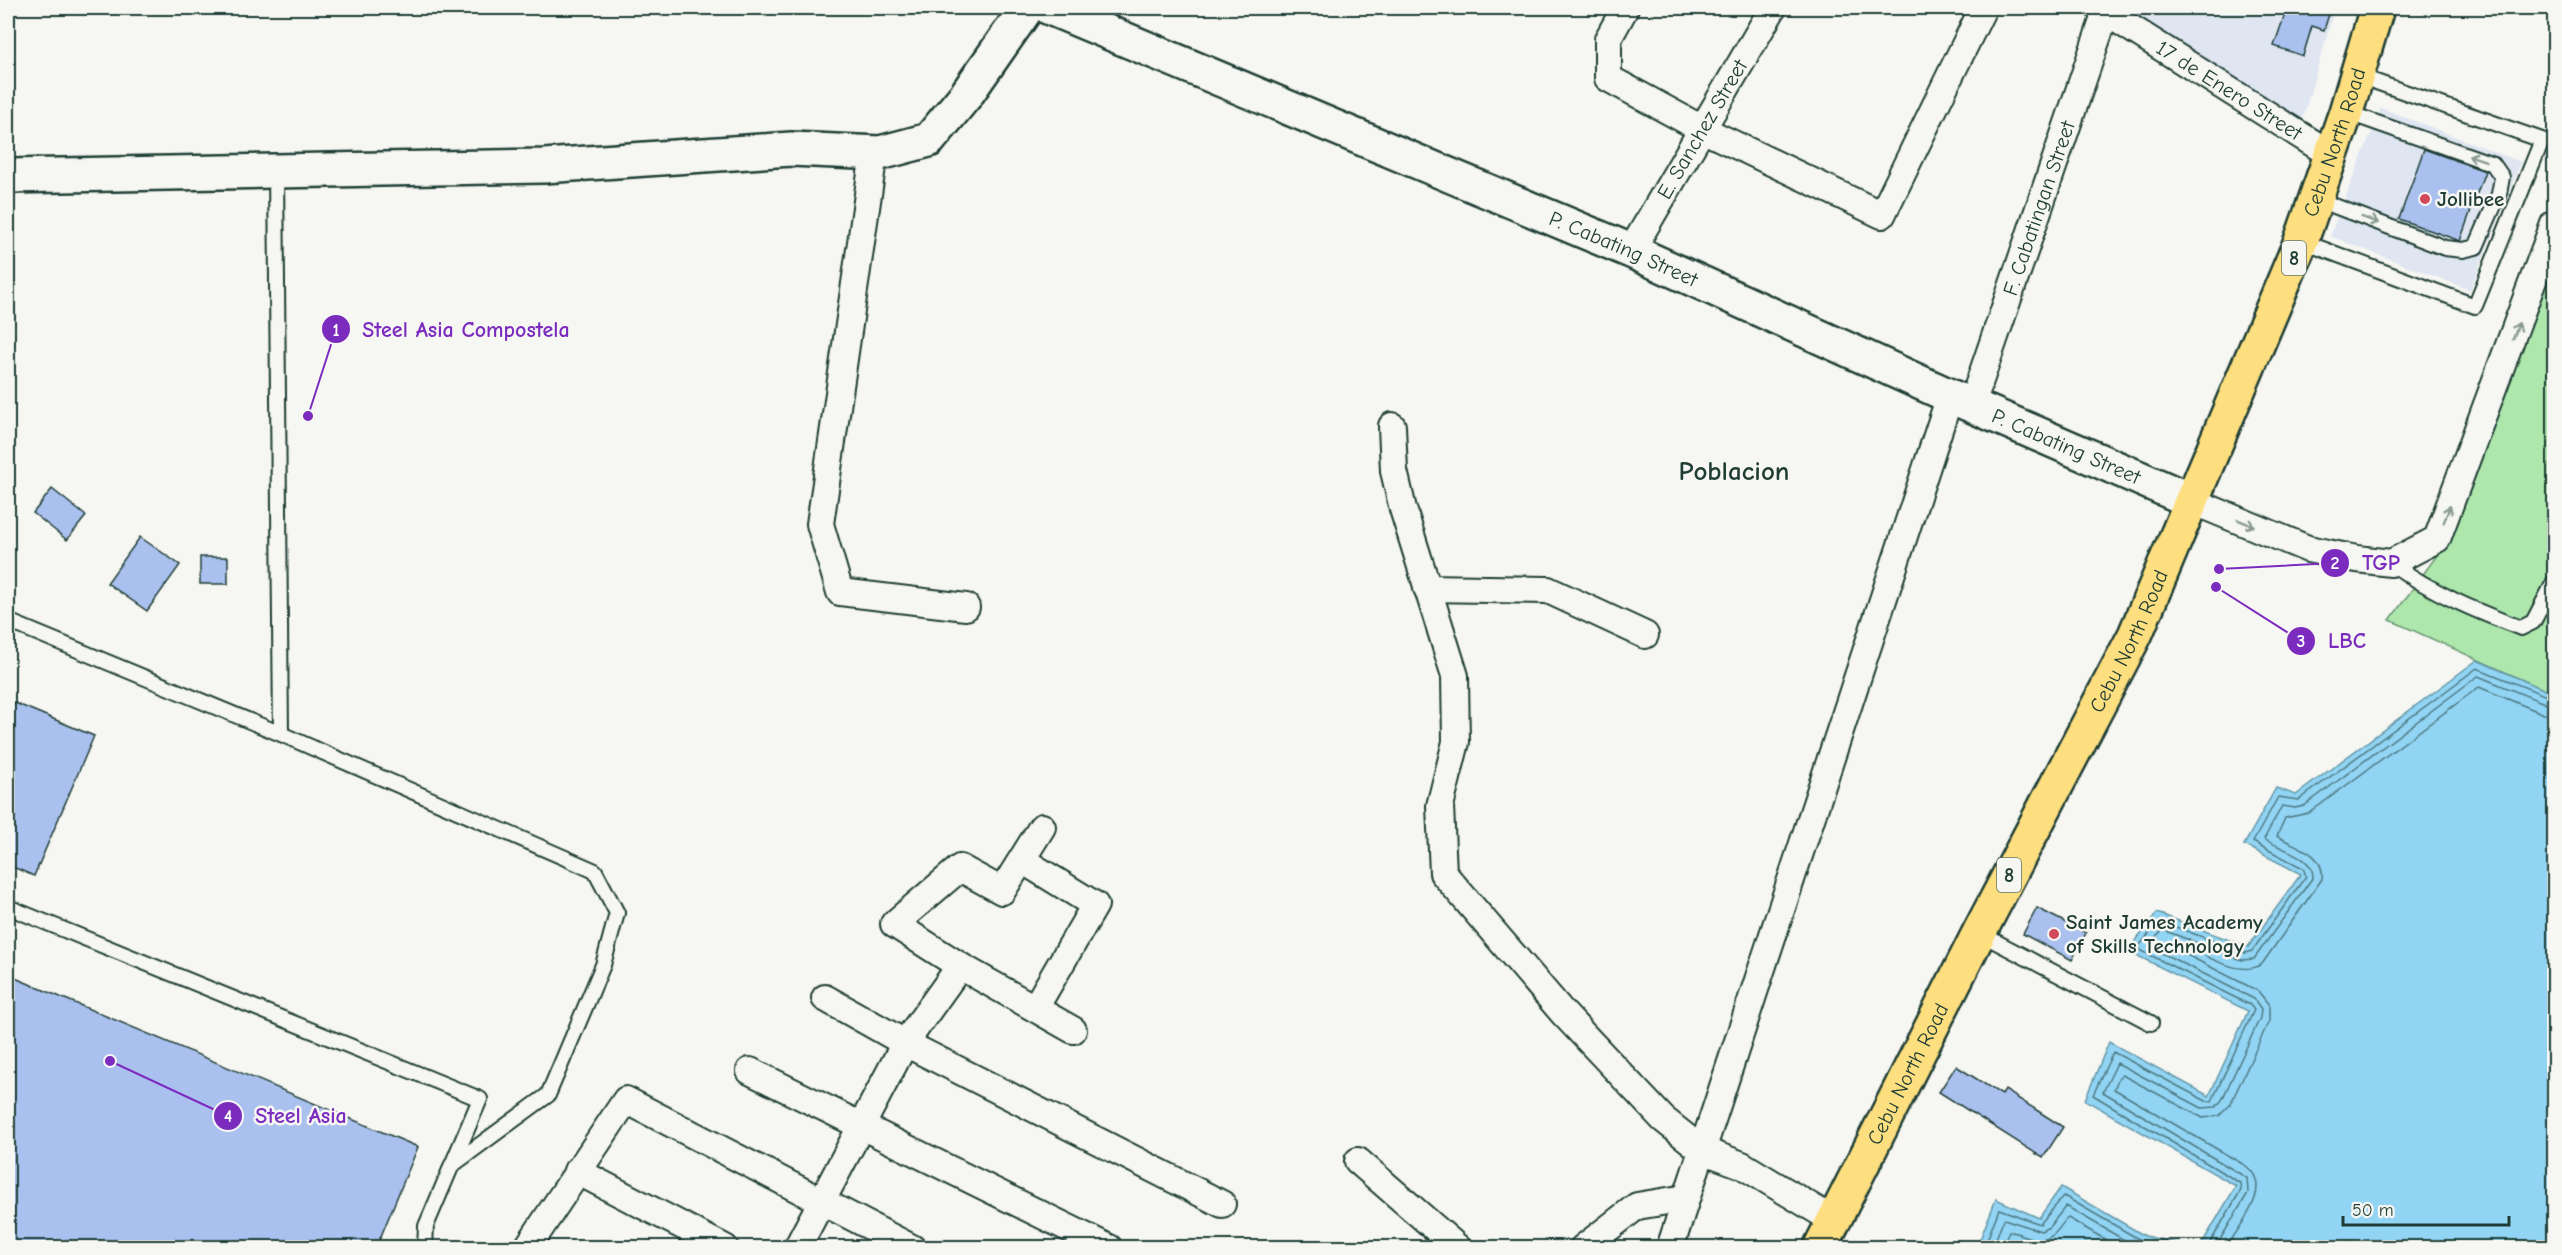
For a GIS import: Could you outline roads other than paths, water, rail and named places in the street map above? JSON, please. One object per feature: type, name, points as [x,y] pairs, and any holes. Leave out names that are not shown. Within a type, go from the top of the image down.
[{"type":"highway","name":"Cebu North Road","points":[[1827,1234],[1979,933],[2135,635],[2301,241],[2346,112],[2377,8]]},
{"type":"street","points":[[8,176],[544,166],[791,149],[874,153],[929,140],[966,95],[1026,8]]},
{"type":"street","name":"P. Cabating Street","points":[[1050,8],[1631,251],[2192,501]]},
{"type":"street","points":[[1625,8],[1608,39],[1608,78],[1702,129],[1882,215],[1983,8]]},
{"type":"street","name":"E. Sanchez Street","points":[[1631,251],[1773,8]]},
{"type":"street","name":"17 de Enero Street","points":[[2102,10],[2330,154]]},
{"type":"street","name":"F. Cabatingan Street","points":[[1670,1248],[1961,400],[2102,10]]},
{"type":"street","points":[[874,153],[820,524],[840,592],[966,607]]},
{"type":"street","points":[[2192,501],[2308,549],[2391,563],[2437,539],[2554,224]]},
{"type":"street","points":[[1392,426],[1394,471],[1398,490],[1455,676],[1456,742],[1440,806],[1443,873],[1570,1021],[1663,1119],[1702,1150],[1742,1165],[1827,1234]]},
{"type":"street","points":[[1427,588],[1548,590],[1645,635]]},
{"type":"street","points":[[1042,827],[1002,891],[960,868],[894,924],[960,966],[1073,1030]]},
{"type":"street","points":[[1022,860],[1095,905],[1035,1008]]},
{"type":"street","points":[[797,1248],[819,1201],[863,1125],[905,1043],[960,966]]},
{"type":"street","points":[[825,998],[905,1043],[1222,1203]]},
{"type":"street","points":[[750,1071],[1108,1248]]},
{"type":"street","points":[[527,1248],[626,1100],[912,1248]]},
{"type":"street","points":[[1358,1161],[1458,1248]]},
{"type":"street","points":[[577,1171],[725,1248]]},
{"type":"street","points":[[1583,1248],[1637,1206],[1686,1198]]},
{"type":"lane","points":[[2301,241],[2475,306],[2542,140],[2356,75]]},
{"type":"lane","points":[[2316,200],[2445,248],[2463,250],[2476,247],[2499,194],[2502,177],[2493,164],[2346,112]]},
{"type":"lane","points":[[276,170],[281,734]]},
{"type":"lane","points":[[2391,563],[2424,587],[2464,606],[2521,628],[2533,622],[2554,582]]},
{"type":"lane","points":[[8,621],[281,734],[595,871],[617,912],[603,965],[548,1095],[451,1166]]},
{"type":"lane","points":[[8,907],[480,1099],[426,1226],[425,1248]]},
{"type":"lane","points":[[1979,933],[2151,1023]]},
{"type":"water","points":[[2477,660],[2554,694],[2554,1247],[2200,1247],[2236,1186],[2085,1100],[2109,1042],[2209,1096],[2248,1011],[2128,951],[2157,913],[2248,947],[2301,874],[2244,845],[2276,788],[2296,795]]},
{"type":"water","points":[[2061,1187],[2145,1236],[2194,1247],[1977,1247],[1996,1199],[2039,1218]]},
{"type":"place","name":"Jollibee","points":[[2425,199]]},
{"type":"place","name":"Steel Asia Compostela","points":[[308,416]]},
{"type":"place","name":"TGP","points":[[2219,569]]},
{"type":"place","name":"LBC","points":[[2216,587]]},
{"type":"place","name":"Saint James Academy of Skills Technology","points":[[2054,934]]},
{"type":"place","name":"Steel Asia","points":[[110,1061]]},
{"type":"district","name":"Poblacion","points":[[1734,471]]}]
